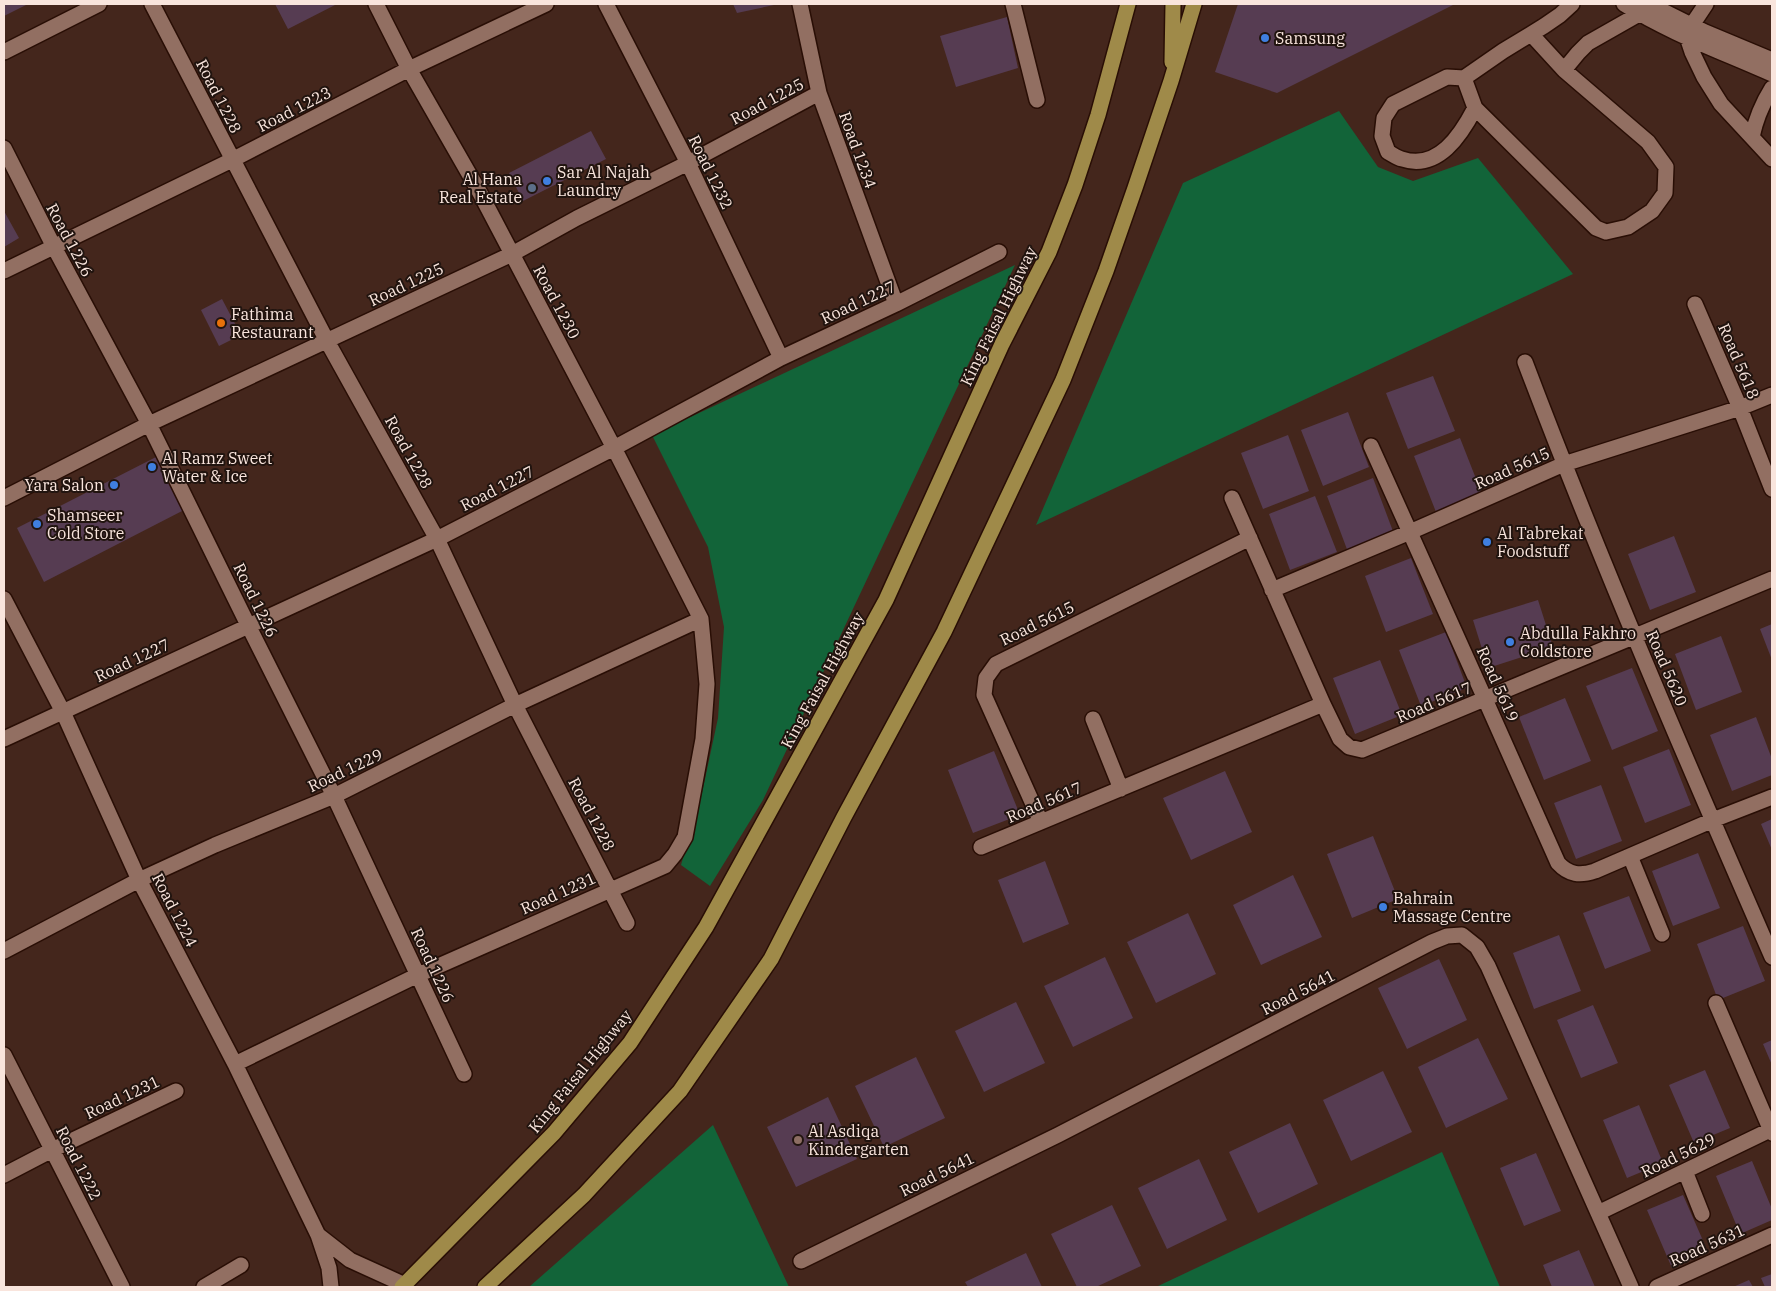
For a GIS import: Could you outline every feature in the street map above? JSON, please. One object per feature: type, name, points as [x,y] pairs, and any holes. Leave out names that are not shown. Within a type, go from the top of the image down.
[{"type":"main road","name":"King Faisal Highway","points":[[404,1286],[554,1133],[630,1042],[706,927],[886,600],[1002,344],[1049,252],[1075,186],[1098,116],[1128,4]]},
{"type":"main road","points":[[1172,81],[1172,22],[1174,4]]},
{"type":"main road","points":[[485,1287],[584,1195],[680,1091],[771,960],[844,817],[944,632],[1063,380],[1106,271],[1172,81],[1194,4]]},
{"type":"street","points":[[4,52],[99,4]]},
{"type":"street","name":"Road 1228","points":[[152,4],[327,340],[437,539],[515,705],[627,923]]},
{"type":"street","name":"Road 1230","points":[[376,4],[409,69],[480,193],[614,448],[701,619]]},
{"type":"street","name":"Road 1223","points":[[4,271],[232,160],[409,69],[546,4]]},
{"type":"street","name":"Road 1232","points":[[606,4],[688,163],[781,358]]},
{"type":"street","name":"Road 1234","points":[[800,4],[819,94],[896,304]]},
{"type":"street","points":[[1013,4],[1036,100]]},
{"type":"street","points":[[1475,108],[1464,129],[1447,149],[1433,158],[1418,162],[1402,160],[1388,152],[1382,136],[1384,118],[1393,104],[1447,77],[1464,78],[1560,15],[1572,4]]},
{"type":"street","points":[[1624,4],[1645,7],[1772,74]]},
{"type":"street","points":[[1706,4],[1690,31],[1692,52],[1704,77],[1721,104],[1772,159]]},
{"type":"street","points":[[1564,70],[1588,43],[1645,7]]},
{"type":"street","points":[[1690,31],[1772,60]]},
{"type":"street","points":[[1464,78],[1475,108],[1596,228],[1606,232],[1628,227],[1652,211],[1664,193],[1666,168],[1648,142],[1564,70],[1531,34]]},
{"type":"street","points":[[1752,137],[1755,118],[1772,88]]},
{"type":"street","name":"Road 1225","points":[[4,498],[149,424],[512,254],[577,218],[688,163],[819,94]]},
{"type":"street","name":"Road 1226","points":[[4,148],[54,247],[149,424],[334,796],[464,1074]]},
{"type":"street","name":"Road 1227","points":[[4,739],[437,539],[614,448],[781,358],[896,304],[999,252]]},
{"type":"street","name":"Road 5618","points":[[1694,304],[1740,408],[1772,489]]},
{"type":"street","name":"Road 5620","points":[[1525,362],[1564,464],[1635,637],[1772,957]]},
{"type":"street","name":"Road 5615","points":[[1272,590],[1564,464],[1740,408],[1772,395]]},
{"type":"street","name":"Road 5619","points":[[1371,446],[1558,863],[1564,870],[1580,875],[1595,871],[1712,820],[1772,797]]},
{"type":"street","name":"Road 5617","points":[[1232,498],[1340,739],[1349,748],[1362,750],[1772,579]]},
{"type":"street","name":"Road 5615","points":[[1041,822],[984,695],[986,678],[996,664],[1250,538]]},
{"type":"street","name":"Road 1224","points":[[4,599],[63,712],[139,880],[235,1064],[318,1235],[329,1268],[331,1287]]},
{"type":"street","name":"Road 1229","points":[[4,951],[139,880],[215,845],[334,796],[515,705],[701,619]]},
{"type":"street","name":"Road 1231","points":[[235,1064],[418,975],[665,866],[685,837],[703,739],[707,684],[701,619]]},
{"type":"street","name":"Road 5617","points":[[981,847],[1323,704]]},
{"type":"street","points":[[1093,719],[1121,789]]},
{"type":"street","points":[[1630,856],[1662,934]]},
{"type":"street","name":"Road 5641","points":[[801,1260],[1058,1134],[1447,936],[1462,935],[1477,947],[1488,966],[1631,1287]]},
{"type":"street","points":[[1716,1003],[1772,1131]]},
{"type":"street","name":"Road 1222","points":[[4,1055],[122,1287]]},
{"type":"street","name":"Road 1231","points":[[4,1175],[176,1091]]},
{"type":"street","name":"Road 5629","points":[[1598,1213],[1772,1131]]},
{"type":"street","points":[[1685,1171],[1702,1214]]},
{"type":"street","name":"Road 1224","points":[[318,1235],[350,1260],[404,1286]]},
{"type":"street","name":"Road 5631","points":[[1657,1287],[1772,1235]]},
{"type":"street","points":[[204,1287],[241,1265]]},
{"type":"green space","points":[[1339,111],[1378,167],[1413,181],[1478,158],[1573,274],[1036,525],[1183,183]]},
{"type":"green space","points":[[1015,265],[763,800],[710,886],[681,865],[702,793],[718,718],[724,627],[708,547],[652,435]]},
{"type":"green space","points":[[713,1125],[789,1287],[529,1287]]},
{"type":"green space","points":[[1442,1152],[1500,1287],[1156,1287]]},
{"type":"building","points":[[4,4],[28,4],[4,16]]},
{"type":"building","points":[[275,4],[337,4],[288,29]]},
{"type":"building","points":[[733,4],[774,4],[774,5],[737,13]]},
{"type":"building","points":[[1238,4],[1455,4],[1277,93],[1215,72]]},
{"type":"building","points":[[1007,17],[1018,68],[956,87],[940,36]]},
{"type":"building","points":[[591,131],[606,159],[523,201],[509,173]]},
{"type":"building","points":[[4,211],[19,238],[4,247]]},
{"type":"building","name":"Fathima Restaurant","points":[[222,299],[241,335],[219,346],[201,310]]},
{"type":"building","points":[[1433,376],[1455,431],[1408,449],[1386,393]]},
{"type":"building","points":[[1348,412],[1369,467],[1323,486],[1301,430]]},
{"type":"building","points":[[1288,435],[1309,491],[1263,509],[1241,453]]},
{"type":"building","points":[[1460,438],[1482,494],[1436,512],[1414,456]]},
{"type":"building","points":[[156,457],[184,510],[44,582],[17,528]]},
{"type":"building","points":[[1373,478],[1394,534],[1348,552],[1327,496]]},
{"type":"building","points":[[1315,496],[1337,552],[1290,570],[1269,514]]},
{"type":"building","points":[[1674,536],[1696,592],[1650,610],[1628,554]]},
{"type":"building","points":[[1411,558],[1433,614],[1386,632],[1365,576]]},
{"type":"building","points":[[1538,600],[1553,647],[1488,668],[1473,620]]},
{"type":"building","points":[[1772,624],[1772,660],[1760,629]]},
{"type":"building","points":[[1446,632],[1467,688],[1421,706],[1399,650]]},
{"type":"building","points":[[1721,636],[1742,692],[1696,710],[1675,654]]},
{"type":"building","points":[[1380,660],[1402,715],[1355,734],[1333,678]]},
{"type":"building","points":[[1632,668],[1658,731],[1612,750],[1586,686]]},
{"type":"building","points":[[1565,698],[1591,761],[1544,780],[1519,717]]},
{"type":"building","points":[[1756,717],[1772,759],[1772,775],[1732,791],[1710,735]]},
{"type":"building","points":[[1669,749],[1691,805],[1645,823],[1623,767]]},
{"type":"building","points":[[994,751],[1020,815],[973,833],[948,770]]},
{"type":"building","points":[[1225,771],[1252,832],[1191,860],[1163,798]]},
{"type":"building","points":[[1601,785],[1622,841],[1576,859],[1554,803]]},
{"type":"building","points":[[1772,819],[1772,850],[1761,824]]},
{"type":"building","points":[[1373,836],[1398,899],[1352,918],[1327,854]]},
{"type":"building","points":[[1698,853],[1720,908],[1673,926],[1652,871]]},
{"type":"building","points":[[1045,861],[1069,924],[1023,943],[998,880]]},
{"type":"building","points":[[1293,875],[1322,937],[1261,965],[1233,905]]},
{"type":"building","points":[[1629,896],[1651,951],[1605,969],[1583,913]]},
{"type":"building","points":[[1188,913],[1216,974],[1156,1003],[1127,942]]},
{"type":"building","points":[[1743,926],[1765,981],[1718,1000],[1697,944]]},
{"type":"building","points":[[1559,935],[1581,991],[1534,1009],[1513,953]]},
{"type":"building","points":[[1105,957],[1133,1018],[1073,1047],[1044,986]]},
{"type":"building","points":[[1439,959],[1467,1020],[1407,1049],[1378,988]]},
{"type":"building","points":[[1016,1002],[1045,1063],[984,1092],[955,1031]]},
{"type":"building","points":[[1593,1005],[1618,1063],[1581,1078],[1557,1020]]},
{"type":"building","points":[[1478,1038],[1508,1099],[1446,1128],[1418,1067]]},
{"type":"building","points":[[1772,1040],[1772,1065],[1763,1044]]},
{"type":"building","points":[[916,1057],[945,1118],[884,1147],[855,1086]]},
{"type":"building","points":[[1705,1070],[1730,1128],[1694,1143],[1669,1085]]},
{"type":"building","points":[[1383,1071],[1412,1132],[1351,1161],[1323,1100]]},
{"type":"building","points":[[828,1097],[857,1159],[796,1187],[767,1127]]},
{"type":"building","points":[[1639,1105],[1663,1163],[1627,1178],[1603,1120]]},
{"type":"building","points":[[1290,1123],[1318,1184],[1258,1213],[1229,1152]]},
{"type":"building","points":[[1536,1153],[1561,1211],[1524,1226],[1500,1168]]},
{"type":"building","points":[[1199,1159],[1227,1220],[1167,1249],[1138,1188]]},
{"type":"building","points":[[1752,1161],[1772,1209],[1772,1220],[1740,1234],[1716,1176]]},
{"type":"building","points":[[1683,1195],[1708,1252],[1672,1268],[1647,1210]]},
{"type":"building","points":[[1112,1205],[1141,1266],[1096,1287],[1077,1287],[1051,1234]]},
{"type":"building","points":[[1579,1250],[1595,1287],[1552,1287],[1543,1265]]},
{"type":"building","points":[[1026,1253],[1042,1287],[968,1287],[965,1282]]},
{"type":"building","points":[[1772,1274],[1772,1287],[1765,1287],[1761,1278]]},
{"type":"building","points":[[1749,1280],[1753,1287],[1733,1287]]},
{"type":"place","name":"Samsung","points":[[1265,38]]},
{"type":"place","name":"Sar Al Najah Laundry","points":[[547,181]]},
{"type":"place","name":"Al Hana Real Estate","points":[[532,188]]},
{"type":"place","name":"Fathima Restaurant","points":[[221,323]]},
{"type":"place","name":"Al Ramz Sweet Water & Ice","points":[[152,467]]},
{"type":"place","name":"Yara Salon","points":[[114,485]]},
{"type":"place","name":"Shamseer Cold Store","points":[[37,524]]},
{"type":"place","name":"Al Tabrekat Foodstuff","points":[[1487,542]]},
{"type":"place","name":"Abdulla Fakhro Coldstore","points":[[1510,642]]},
{"type":"place","name":"Bahrain Massage Centre","points":[[1383,907]]},
{"type":"place","name":"Al Asdiqa Kindergarten","points":[[798,1140]]}]
